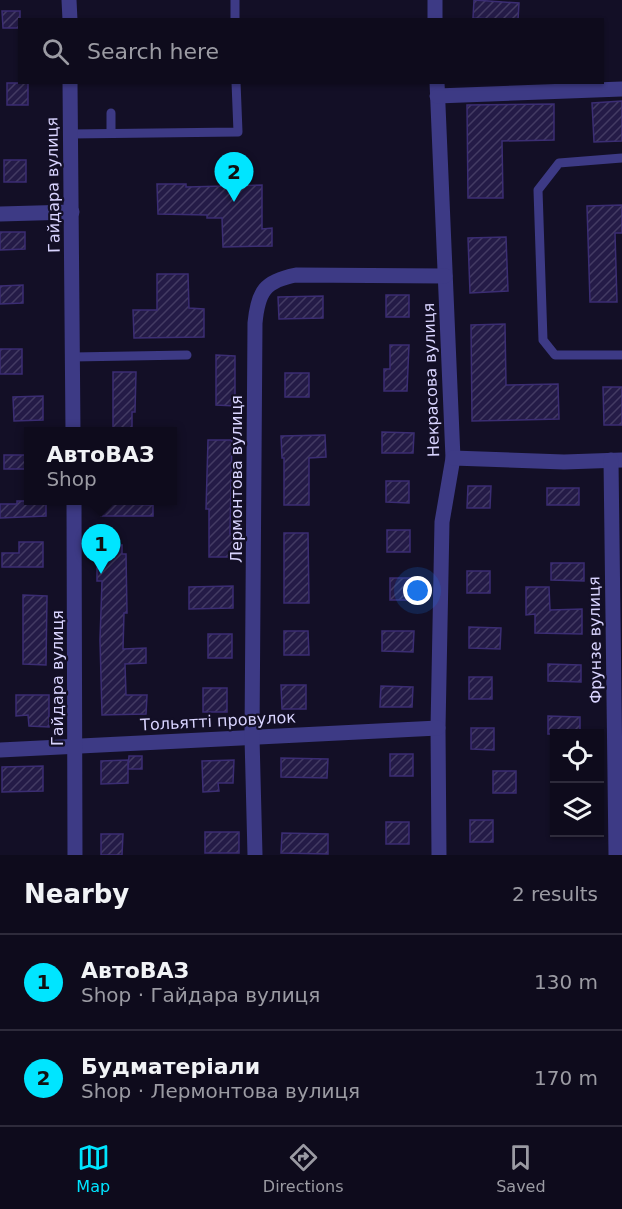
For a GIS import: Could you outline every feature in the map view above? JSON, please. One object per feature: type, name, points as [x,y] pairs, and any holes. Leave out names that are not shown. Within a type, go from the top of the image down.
[{"type":"street","points":[[69,0],[69,18]]},
{"type":"street","points":[[435,0],[435,18]]},
{"type":"street","name":"Гайдара вулиця","points":[[70,84],[74,427]]},
{"type":"street","points":[[437,89],[622,89]]},
{"type":"street","name":"Некрасова вулиця","points":[[437,89],[453,458],[442,522],[438,728],[439,855]]},
{"type":"street","points":[[0,214],[72,212]]},
{"type":"street","name":"Лермонтова вулиця","points":[[255,855],[252,736],[257,302],[264,288],[280,279],[296,275],[445,276]]},
{"type":"street","points":[[453,458],[564,462],[616,460]]},
{"type":"street","name":"Фрунзе вулиця","points":[[616,460],[616,855]]},
{"type":"street","name":"Гайдара вулиця","points":[[74,505],[75,855]]},
{"type":"street","name":"Тольятті провулок","points":[[0,750],[438,728]]},
{"type":"lane","points":[[235,0],[235,18]]},
{"type":"lane","points":[[71,134],[237,132],[236,84]]},
{"type":"lane","points":[[111,113],[111,134]]},
{"type":"lane","points":[[622,158],[559,163],[537,190],[543,340],[555,355],[622,355]]},
{"type":"lane","points":[[73,357],[187,355]]},
{"type":"building","points":[[474,0],[519,3],[518,18],[473,18]]},
{"type":"building","points":[[2,11],[20,11],[18,28],[3,28]]},
{"type":"building","points":[[7,83],[28,84],[28,105],[7,105]]},
{"type":"building","points":[[622,101],[622,141],[594,142],[592,103]]},
{"type":"building","points":[[554,104],[554,140],[502,141],[503,198],[468,198],[467,105]]},
{"type":"building","points":[[4,160],[26,160],[26,182],[4,182]]},
{"type":"building","points":[[157,184],[186,184],[186,187],[262,185],[262,229],[272,228],[272,246],[223,247],[222,218],[207,218],[207,215],[158,214]]},
{"type":"building","points":[[622,205],[622,233],[615,233],[617,302],[590,302],[587,206]]},
{"type":"building","points":[[0,232],[25,232],[25,249],[0,250]]},
{"type":"building","points":[[506,237],[508,291],[470,293],[468,238]]},
{"type":"building","points":[[157,274],[188,274],[189,308],[204,309],[204,337],[134,338],[133,310],[157,310]]},
{"type":"building","points":[[23,285],[23,303],[0,304],[0,286]]},
{"type":"building","points":[[386,295],[409,295],[409,317],[386,317]]},
{"type":"building","points":[[323,296],[323,318],[279,319],[278,297]]},
{"type":"building","points":[[505,324],[506,385],[558,384],[559,419],[472,421],[471,325]]},
{"type":"building","points":[[390,345],[409,345],[407,391],[384,391],[384,369],[390,369]]},
{"type":"building","points":[[0,349],[22,349],[22,374],[0,374]]},
{"type":"building","points":[[216,355],[235,356],[235,406],[216,405]]},
{"type":"building","points":[[113,372],[136,372],[135,412],[132,412],[132,427],[113,427]]},
{"type":"building","points":[[285,373],[309,373],[309,397],[285,397]]},
{"type":"building","points":[[603,387],[622,387],[622,425],[604,425]]},
{"type":"building","points":[[43,396],[43,420],[14,421],[13,397]]},
{"type":"building","points":[[382,432],[414,433],[413,453],[382,453]]},
{"type":"building","points":[[325,435],[326,457],[309,458],[309,505],[284,505],[284,458],[282,458],[281,436]]},
{"type":"building","points":[[208,440],[232,440],[230,534],[233,534],[233,557],[209,557],[209,509],[206,509]]},
{"type":"building","points":[[4,455],[24,455],[24,469],[4,469]]},
{"type":"building","points":[[386,481],[409,481],[409,503],[386,502]]},
{"type":"building","points":[[468,486],[491,486],[490,508],[467,508]]},
{"type":"building","points":[[547,488],[579,488],[579,505],[547,505]]},
{"type":"building","points":[[17,501],[24,501],[24,505],[46,505],[46,516],[0,518],[0,504],[17,504]]},
{"type":"building","points":[[100,505],[153,505],[153,516],[101,516]]},
{"type":"building","points":[[387,530],[410,530],[410,552],[387,552]]},
{"type":"building","points":[[284,533],[308,533],[309,603],[284,603]]},
{"type":"building","points":[[19,542],[43,542],[43,567],[2,567],[2,553],[19,553]]},
{"type":"building","points":[[101,545],[122,545],[122,554],[126,554],[127,613],[124,613],[123,649],[146,648],[146,663],[125,664],[126,695],[147,695],[146,714],[102,715],[100,640],[102,581],[97,581],[97,568],[102,568]]},
{"type":"building","points":[[551,563],[584,563],[584,581],[551,580]]},
{"type":"building","points":[[467,571],[490,571],[490,593],[467,593]]},
{"type":"building","points":[[390,578],[413,578],[413,600],[390,600]]},
{"type":"building","points":[[233,586],[233,608],[189,609],[189,587]]},
{"type":"building","points":[[526,587],[549,587],[550,610],[582,609],[582,634],[535,633],[535,614],[526,615]]},
{"type":"building","points":[[23,595],[47,596],[46,665],[23,664]]},
{"type":"building","points":[[469,627],[501,628],[500,649],[469,648]]},
{"type":"building","points":[[284,631],[308,631],[309,655],[284,655]]},
{"type":"building","points":[[382,631],[414,631],[413,652],[382,651]]},
{"type":"building","points":[[208,634],[232,634],[232,658],[208,658]]},
{"type":"building","points":[[548,664],[581,665],[581,682],[548,681]]},
{"type":"building","points":[[469,677],[492,677],[492,699],[469,699]]},
{"type":"building","points":[[281,685],[306,685],[306,709],[282,709]]},
{"type":"building","points":[[381,686],[413,687],[412,707],[380,707]]},
{"type":"building","points":[[203,688],[227,688],[227,712],[203,712]]},
{"type":"building","points":[[16,695],[49,695],[49,727],[29,726],[28,715],[16,716]]},
{"type":"building","points":[[548,716],[580,717],[580,729],[550,729],[550,734],[548,734]]},
{"type":"building","points":[[471,728],[494,728],[494,750],[471,749]]},
{"type":"building","points":[[390,754],[413,754],[413,776],[390,776]]},
{"type":"building","points":[[129,756],[142,756],[142,769],[128,769]]},
{"type":"building","points":[[281,758],[328,759],[327,778],[281,777]]},
{"type":"building","points":[[128,760],[128,783],[101,784],[101,761]]},
{"type":"building","points":[[234,760],[233,783],[218,783],[219,791],[203,792],[202,761]]},
{"type":"building","points":[[43,766],[43,791],[2,792],[2,767]]},
{"type":"building","points":[[493,771],[516,771],[516,793],[493,793]]},
{"type":"building","points":[[470,820],[493,820],[493,842],[470,842]]},
{"type":"building","points":[[386,822],[409,822],[409,844],[386,844]]},
{"type":"building","points":[[205,832],[239,832],[239,853],[205,853]]},
{"type":"building","points":[[282,833],[328,834],[328,854],[281,853]]},
{"type":"building","points":[[101,834],[123,834],[122,855],[101,855]]},
{"type":"place","name":"Будматеріали","points":[[234,202]]},
{"type":"place","name":"АвтоВАЗ","points":[[101,574]]}]
